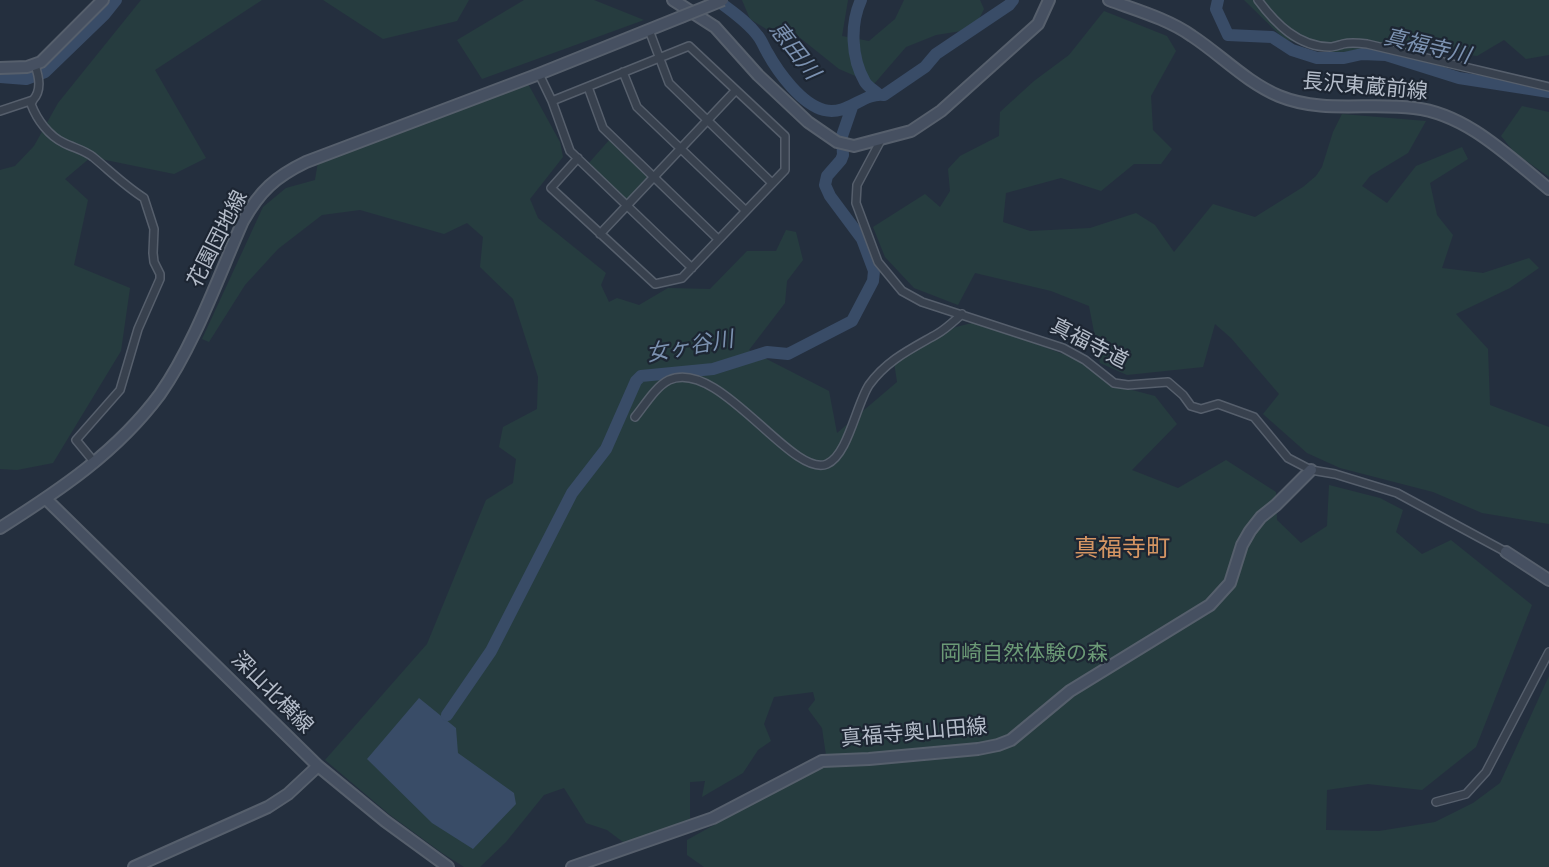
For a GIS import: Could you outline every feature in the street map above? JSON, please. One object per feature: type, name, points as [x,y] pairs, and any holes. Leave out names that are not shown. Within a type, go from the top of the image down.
[{"type":"street","points":[[0,68],[35,66],[103,0]]},
{"type":"street","points":[[673,0],[715,27],[748,65],[808,122],[830,138],[842,144],[854,146],[911,131],[941,111],[1038,24],[1049,0]]},
{"type":"street","name":"花園団地線","points":[[0,528],[46,499],[95,463],[141,418],[161,392],[189,344],[243,221],[253,203],[271,182],[306,162],[539,74],[723,0]]},
{"type":"street","name":"長沢東蔵前線","points":[[1108,0],[1183,30],[1255,83],[1290,100],[1328,107],[1416,108],[1454,120],[1477,132],[1549,189]]},
{"type":"street","points":[[1258,0],[1282,28],[1295,37],[1315,45],[1329,47],[1355,42],[1367,44],[1549,87]]},
{"type":"street","points":[[649,30],[669,83],[772,183]]},
{"type":"street","points":[[552,101],[689,46],[785,136],[785,170],[682,278],[655,284],[551,188],[578,158]]},
{"type":"street","points":[[35,66],[39,79],[38,93],[32,105],[35,113],[55,138],[92,156],[144,198],[154,229],[153,253],[160,279],[138,329],[120,390],[76,440],[95,463]]},
{"type":"street","points":[[623,72],[637,107],[745,210]]},
{"type":"street","points":[[539,74],[552,101],[570,151],[692,268]]},
{"type":"street","points":[[588,87],[603,128],[718,239]]},
{"type":"street","points":[[600,234],[736,90]]},
{"type":"street","points":[[0,111],[33,100]]},
{"type":"street","points":[[881,140],[857,185],[856,203],[878,262],[902,291],[922,302],[962,314]]},
{"type":"street","points":[[635,417],[665,382],[678,378],[690,378],[724,393],[777,441],[803,458],[817,465],[827,464],[841,450],[859,404],[877,374],[900,354],[940,332],[962,314]]},
{"type":"street","name":"真福寺道","points":[[962,314],[1063,348],[1085,360],[1114,383],[1128,386],[1148,382],[1168,382],[1183,395],[1191,406],[1201,409],[1218,404],[1254,417],[1288,458],[1311,470],[1335,474],[1397,493],[1506,552],[1549,580]]},
{"type":"street","name":"真福寺奥山田線","points":[[572,867],[713,818],[822,761],[978,749],[1011,740],[1070,691],[1210,605],[1230,583],[1242,545],[1250,531],[1261,517],[1311,470]]},
{"type":"street","name":"深山北横線","points":[[46,499],[318,766]]},
{"type":"street","points":[[1436,802],[1466,794],[1486,772],[1549,652]]},
{"type":"street","points":[[134,867],[268,807],[288,794],[318,766],[385,822],[448,867]]},
{"type":"green space","points":[[141,0],[262,0],[155,70],[206,158],[174,174],[91,157],[65,179],[88,200],[74,265],[130,288],[121,351],[53,463],[17,470],[0,469],[0,170],[15,166],[34,146],[58,103]]},
{"type":"green space","points":[[323,0],[469,0],[457,21],[383,39]]},
{"type":"green space","points":[[524,0],[594,0],[644,20],[482,79],[457,40]]},
{"type":"green space","points":[[742,0],[848,0],[842,36],[869,41],[895,19],[904,0],[980,0],[984,9],[974,29],[936,35],[906,47],[874,84],[839,69],[794,33],[771,32],[750,19]]},
{"type":"green space","points":[[1244,0],[1549,0],[1549,55],[1526,59],[1504,40],[1477,56],[1438,51],[1331,52],[1284,39]]},
{"type":"green space","points":[[1104,11],[1167,36],[1176,51],[1151,96],[1153,130],[1172,149],[1161,164],[1134,164],[1101,191],[1061,178],[1006,193],[1003,222],[1030,231],[1090,228],[1136,213],[1155,225],[1174,252],[1213,204],[1255,217],[1303,187],[1316,176],[1322,167],[1333,132],[1342,114],[1426,121],[1408,153],[1370,176],[1362,186],[1387,203],[1416,166],[1462,147],[1468,159],[1430,183],[1437,215],[1453,235],[1442,268],[1483,273],[1529,258],[1539,268],[1510,288],[1456,314],[1488,349],[1490,405],[1549,427],[1549,524],[1482,513],[1433,492],[1340,468],[1307,453],[1263,414],[1279,394],[1231,338],[1215,324],[1203,367],[1127,375],[1100,363],[1089,306],[1051,291],[975,273],[958,305],[914,288],[885,257],[873,227],[925,194],[940,207],[950,191],[948,169],[960,156],[999,136],[1000,112],[1034,81],[1069,55]]},
{"type":"green space","name":"岡崎自然体験の森","points":[[527,82],[560,142],[563,157],[530,199],[538,218],[606,273],[601,285],[609,302],[617,298],[639,305],[668,288],[710,289],[747,251],[776,251],[786,230],[796,232],[803,260],[787,281],[785,303],[749,350],[829,391],[837,433],[897,382],[894,362],[956,327],[976,322],[1074,358],[1113,385],[1155,396],[1177,424],[1132,470],[1178,488],[1226,460],[1276,492],[1277,520],[1301,543],[1327,526],[1329,485],[1380,498],[1403,510],[1396,532],[1422,554],[1451,540],[1532,605],[1476,747],[1422,790],[1368,784],[1327,790],[1326,830],[1379,831],[1435,822],[1473,803],[1500,783],[1549,676],[1549,867],[704,867],[687,855],[687,840],[827,762],[822,728],[808,709],[815,700],[813,692],[774,697],[764,724],[771,741],[758,750],[743,773],[702,797],[705,781],[690,782],[690,820],[627,845],[607,830],[586,823],[564,788],[544,795],[506,842],[480,867],[464,867],[390,815],[325,760],[427,644],[486,500],[513,483],[516,459],[499,447],[503,427],[537,409],[538,377],[513,299],[480,267],[483,237],[467,223],[444,234],[360,210],[322,215],[278,249],[245,285],[209,342],[202,339],[263,207],[286,188],[315,180],[318,162]]},
{"type":"green space","points":[[1522,106],[1549,112],[1549,177],[1515,153],[1501,136]]},
{"type":"green space","points":[[611,138],[650,175],[626,201],[588,164]]},
{"type":"water","points":[[419,698],[456,728],[458,753],[514,793],[516,804],[473,849],[432,823],[367,759]]},
{"type":"waterway","name":"恵田川","points":[[0,77],[26,79],[45,72],[104,15],[116,0]]},
{"type":"waterway","name":"恵田川","points":[[717,0],[739,16],[754,31],[777,69],[799,94],[815,107],[833,111],[841,110],[869,97],[884,95],[925,67],[936,54],[1013,0]]},
{"type":"waterway","name":"真福寺川","points":[[861,0],[855,20],[855,52],[860,73],[869,87],[878,94]]},
{"type":"waterway","name":"真福寺川","points":[[1218,0],[1216,9],[1228,35],[1272,37],[1292,50],[1317,58],[1344,58],[1362,54],[1386,55],[1459,78],[1549,92]]},
{"type":"waterway","name":"女ヶ谷川","points":[[447,715],[491,651],[572,493],[606,449],[636,381],[641,376],[713,369],[767,352],[788,354],[852,321],[873,281],[874,271],[862,239],[830,196],[825,185],[827,176],[843,155],[842,136],[852,107]]},
{"type":"district","name":"真福寺町","points":[[1122,549]]}]
